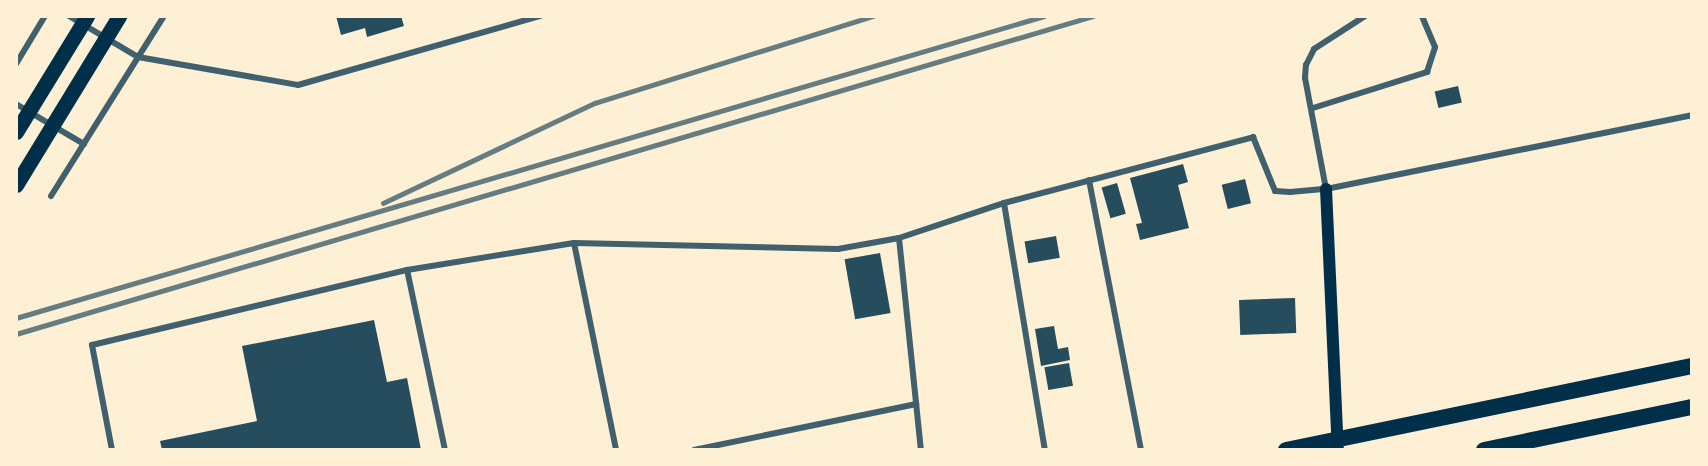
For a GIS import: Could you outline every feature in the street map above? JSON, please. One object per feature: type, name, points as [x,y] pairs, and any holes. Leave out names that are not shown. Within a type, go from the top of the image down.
[{"type":"highway","points":[[1286,450],[1338,444],[1692,366]]},
{"type":"highway","points":[[1484,450],[1692,408]]},
{"type":"main road","points":[[16,132],[87,16]]},
{"type":"main road","points":[[16,185],[118,16]]},
{"type":"main road","points":[[1326,189],[1338,444]]},
{"type":"street","points":[[16,64],[45,16]]},
{"type":"street","points":[[69,16],[138,57],[298,85],[540,16]]},
{"type":"street","points":[[51,196],[164,16]]},
{"type":"street","points":[[1326,189],[1313,108],[1305,78],[1314,49],[1365,16]]},
{"type":"street","points":[[1313,108],[1427,72],[1435,47],[1422,16]]},
{"type":"street","points":[[16,104],[84,144]]},
{"type":"street","points":[[112,450],[92,345],[407,270],[574,243],[838,249],[899,238],[1004,203],[1253,137],[1275,191],[1326,189],[1692,115]]},
{"type":"street","points":[[1089,180],[1141,450]]},
{"type":"street","points":[[1004,203],[1045,450]]},
{"type":"street","points":[[899,238],[921,450]]},
{"type":"street","points":[[574,243],[616,450]]},
{"type":"street","points":[[407,270],[445,450]]},
{"type":"street","points":[[694,450],[916,404]]},
{"type":"building","points":[[336,16],[401,16],[404,26],[367,37],[365,28],[341,35]]},
{"type":"building","points":[[1458,86],[1462,103],[1438,108],[1435,91]]},
{"type":"building","points":[[1183,164],[1188,182],[1178,185],[1189,228],[1140,240],[1136,224],[1142,223],[1130,178]]},
{"type":"building","points":[[1245,179],[1251,203],[1228,209],[1222,185]]},
{"type":"building","points":[[1117,183],[1126,214],[1110,218],[1102,187]]},
{"type":"building","points":[[1056,236],[1060,258],[1028,263],[1024,242]]},
{"type":"building","points":[[880,253],[891,313],[855,319],[845,259]]},
{"type":"building","points":[[1295,298],[1296,333],[1240,335],[1239,300]]},
{"type":"building","points":[[374,320],[387,382],[407,378],[421,450],[162,450],[160,441],[257,421],[242,346]]},
{"type":"building","points":[[1054,326],[1058,349],[1068,347],[1070,360],[1041,366],[1035,329]]},
{"type":"building","points":[[1069,363],[1073,386],[1048,390],[1044,367]]},
{"type":"railway","points":[[383,203],[595,103],[873,16]]},
{"type":"railway","points":[[16,318],[1044,16]]},
{"type":"railway","points":[[16,334],[1093,16]]}]
